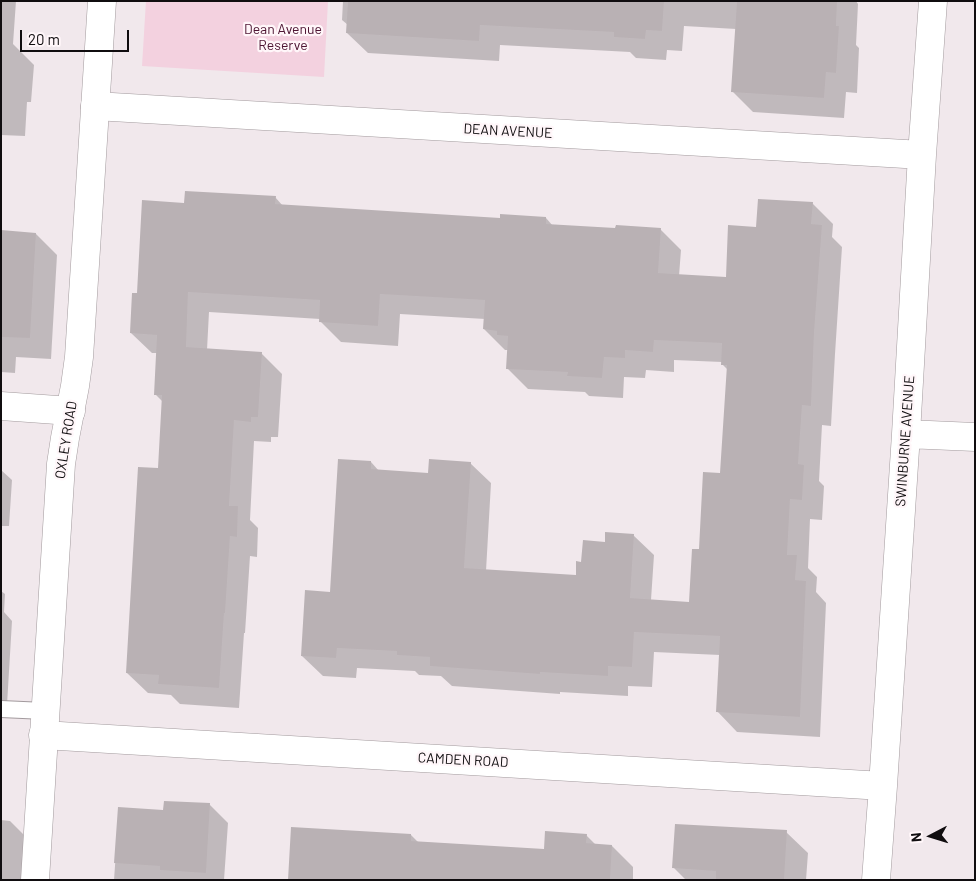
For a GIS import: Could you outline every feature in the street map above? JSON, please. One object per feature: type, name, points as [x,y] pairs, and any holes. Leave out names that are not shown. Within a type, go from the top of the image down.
[{"type":"street","name":"OXLEY ROAD","points":[[35,880],[61,464],[79,357],[102,1]]},
{"type":"street","name":"SWINBURNE AVENUE","points":[[876,880],[933,1]]},
{"type":"street","name":"DEAN AVENUE","points":[[95,106],[922,155]]},
{"type":"street","points":[[1,406],[71,411]]},
{"type":"street","points":[[906,434],[975,437]]},
{"type":"street","name":"CAMDEN ROAD","points":[[44,723],[883,786]]},
{"type":"lane","points":[[1,709],[44,723]]},
{"type":"green space","name":"Dean Avenue Reserve","points":[[146,1],[328,1],[324,77],[142,66]]},
{"type":"building","points":[[348,1],[664,1],[662,31],[646,30],[645,39],[614,37],[614,32],[480,25],[479,41],[346,33]]},
{"type":"building","points":[[737,1],[837,1],[836,26],[839,26],[836,73],[826,72],[824,98],[731,92]]},
{"type":"building","points":[[185,191],[276,196],[275,204],[500,218],[500,214],[546,217],[546,224],[615,228],[616,225],[661,228],[658,273],[726,277],[728,225],[756,227],[758,199],[813,202],[811,224],[822,225],[811,406],[802,405],[798,464],[804,465],[802,500],[790,499],[787,555],[797,555],[795,580],[806,581],[800,717],[716,712],[720,636],[634,632],[632,667],[608,666],[608,676],[540,672],[540,674],[430,666],[430,657],[397,655],[397,651],[337,648],[336,658],[301,656],[305,590],[330,592],[338,459],[371,461],[371,469],[428,473],[429,459],[471,462],[464,568],[576,575],[576,561],[581,562],[583,540],[605,542],[605,532],[634,534],[630,598],[689,602],[692,549],[699,549],[703,472],[720,473],[727,365],[721,365],[722,343],[654,340],[653,352],[625,350],[625,358],[604,357],[602,378],[567,376],[568,372],[506,369],[508,336],[497,335],[497,331],[483,329],[485,300],[380,294],[378,326],[319,322],[320,300],[188,292],[186,347],[262,352],[258,417],[251,417],[251,422],[234,420],[229,506],[238,506],[237,537],[230,536],[219,688],[158,684],[159,675],[126,673],[138,467],[158,468],[162,395],[154,395],[157,335],[130,333],[132,293],[137,293],[142,200],[184,203]]},
{"type":"building","points":[[1,230],[36,233],[30,338],[1,337]]},
{"type":"building","points":[[164,801],[210,803],[206,873],[160,870],[160,866],[114,863],[118,807],[163,810]]},
{"type":"building","points":[[675,824],[787,830],[784,880],[716,880],[716,871],[672,868]]},
{"type":"building","points":[[291,827],[411,834],[411,841],[544,849],[545,831],[587,834],[586,843],[612,845],[610,880],[288,880]]}]
